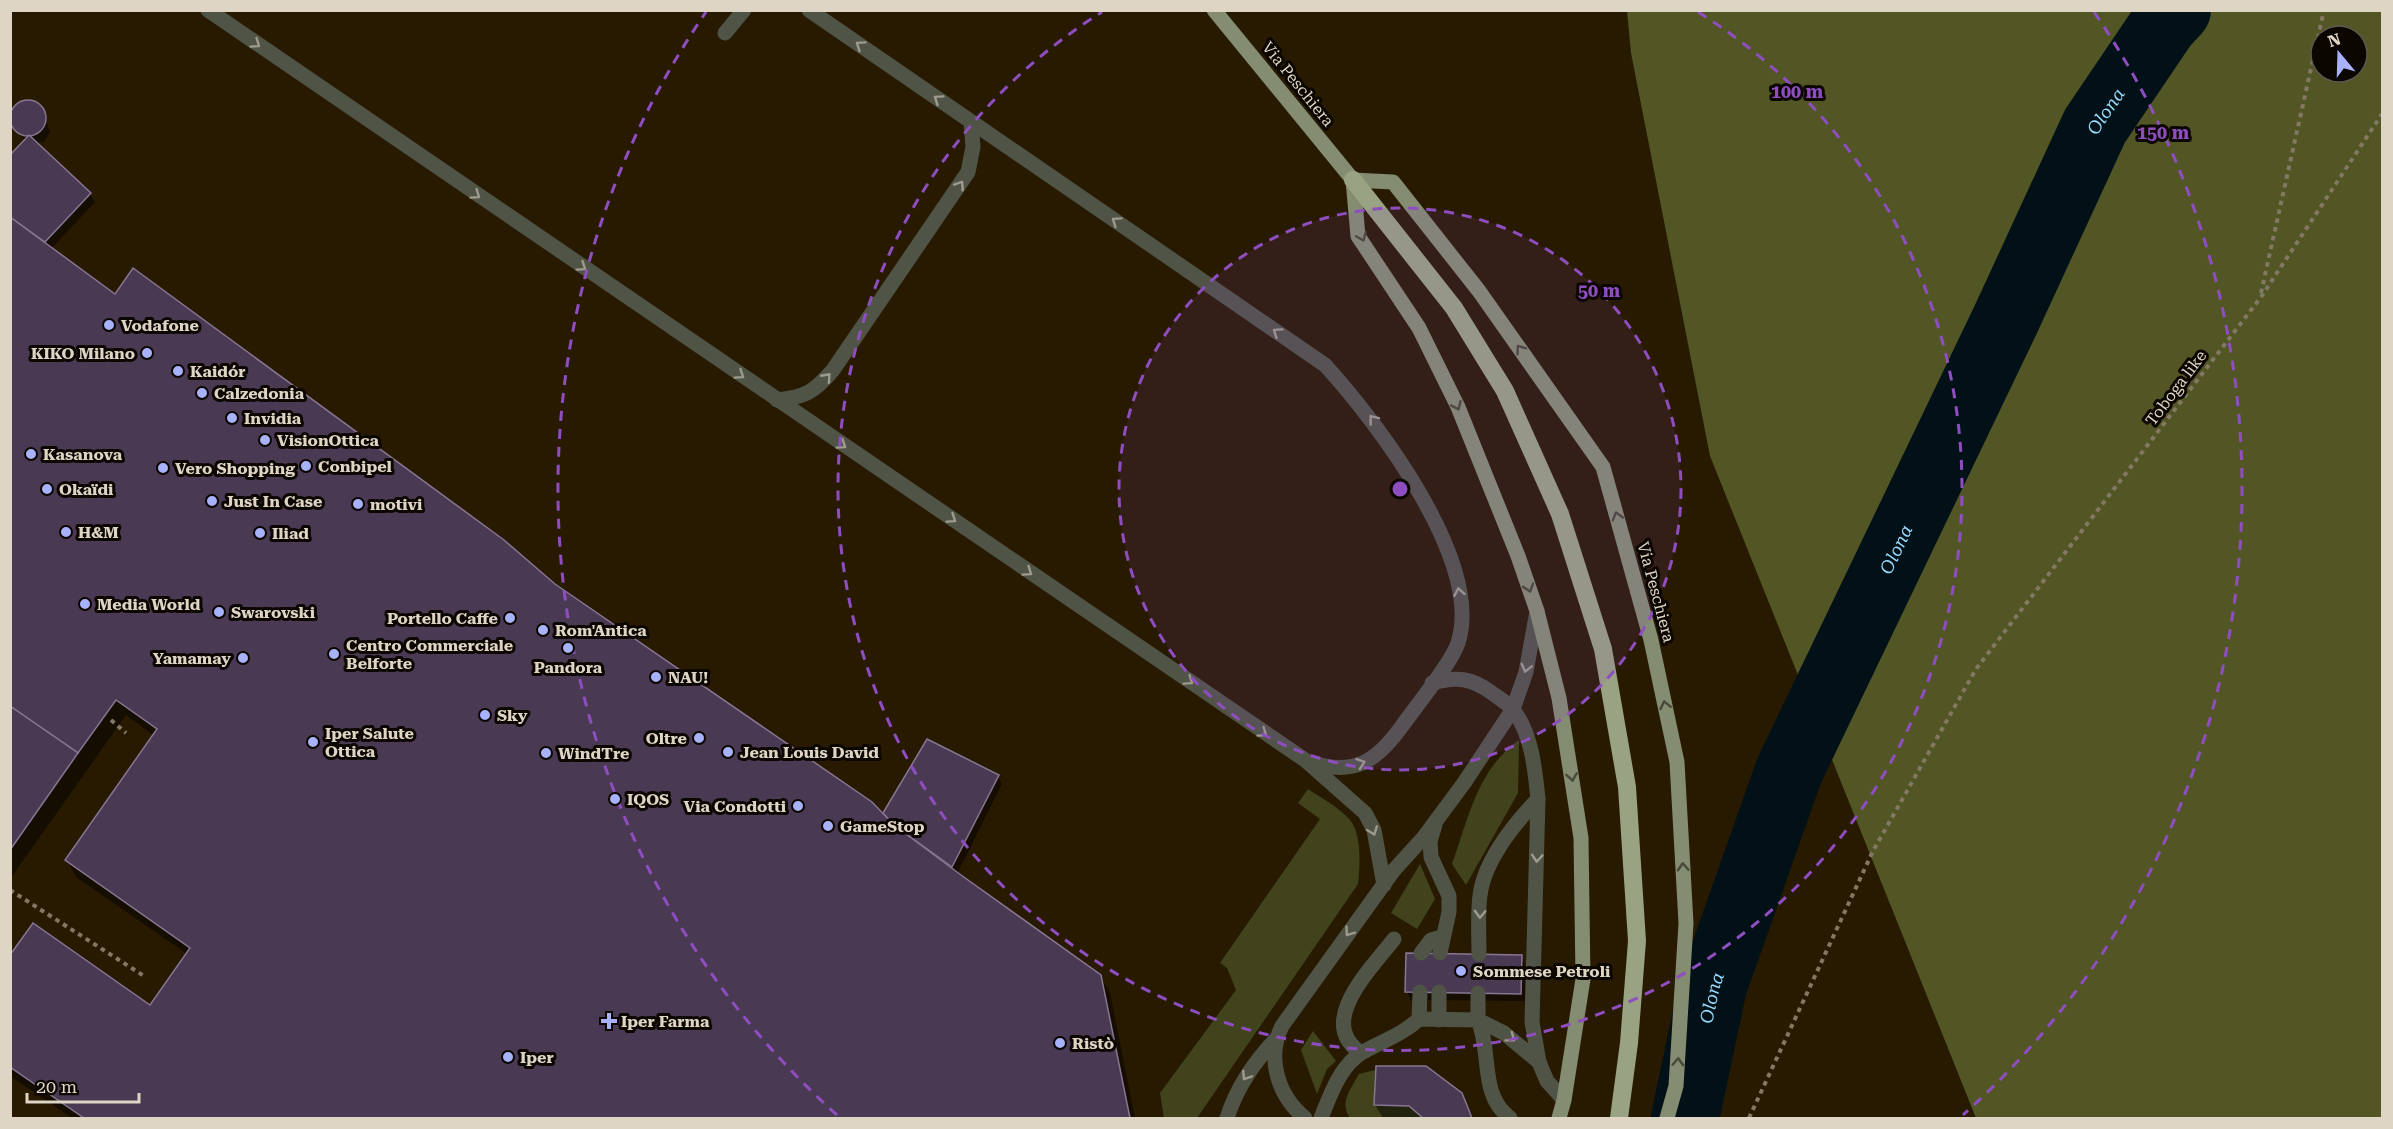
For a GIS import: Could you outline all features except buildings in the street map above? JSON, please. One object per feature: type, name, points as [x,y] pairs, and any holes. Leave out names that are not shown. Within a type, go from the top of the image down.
[{"type":"highway","points":[[1353,180],[1454,308],[1509,401],[1560,514],[1603,649],[1627,787],[1637,941],[1629,1043],[1619,1119]]},
{"type":"main road","name":"Via Peschiera","points":[[1214,10],[1353,180],[1392,183],[1479,291],[1603,466],[1651,640],[1677,762],[1686,923],[1676,1086],[1667,1119]]},
{"type":"main road","points":[[1353,180],[1358,236],[1419,328],[1458,407],[1518,556],[1537,611],[1559,698],[1581,838],[1583,979],[1564,1101],[1559,1119]]},
{"type":"lane","points":[[208,10],[1305,760],[1365,813],[1374,830],[1384,885]]},
{"type":"lane","points":[[725,33],[744,10]]},
{"type":"lane","points":[[809,10],[1326,365],[1355,397],[1406,468],[1445,546],[1459,587],[1463,622],[1458,643],[1386,749],[1367,762],[1349,767],[1328,768],[1305,760]]},
{"type":"lane","points":[[777,400],[799,398],[816,390],[833,370],[968,172],[973,147],[971,122]]},
{"type":"lane","points":[[1227,1119],[1234,1095],[1245,1076],[1275,1039],[1384,885],[1436,819],[1513,710],[1526,672],[1537,611]]},
{"type":"lane","points":[[1432,683],[1448,678],[1480,683],[1513,710],[1528,742],[1535,770],[1538,799],[1532,1022],[1539,1062],[1547,1081],[1564,1101]]},
{"type":"lane","points":[[1479,954],[1481,890],[1487,871],[1521,817],[1538,799]]},
{"type":"lane","points":[[1436,819],[1430,841],[1431,857],[1449,896],[1449,912],[1440,953]]},
{"type":"lane","points":[[1421,953],[1431,940],[1442,937]]},
{"type":"lane","points":[[1361,1053],[1352,1047],[1342,1020],[1348,1003],[1359,985],[1394,939]]},
{"type":"lane","points":[[1419,1019],[1420,992]]},
{"type":"lane","points":[[1439,992],[1439,1020]]},
{"type":"lane","points":[[1478,993],[1478,1020],[1483,1030],[1492,1092],[1501,1110],[1510,1119]]},
{"type":"lane","points":[[1321,1119],[1347,1065],[1361,1053],[1400,1034],[1419,1019],[1478,1020],[1504,1033],[1539,1062]]},
{"type":"lane","points":[[1275,1039],[1275,1072],[1280,1088],[1305,1119]]},
{"type":"path","points":[[2261,297],[2324,10]]},
{"type":"path","name":"Toboga like","points":[[1749,1119],[1873,851],[1976,669],[2261,297],[2382,114]]},
{"type":"path","points":[[111,720],[126,734]]},
{"type":"path","points":[[10,890],[144,976]]},
{"type":"green space","points":[[1627,11],[2382,11],[2382,1118],[1976,1118],[1710,456],[1631,53]]},
{"type":"green space","points":[[1519,740],[1518,793],[1466,885],[1452,864],[1470,812],[1493,765]]},
{"type":"green space","points":[[1308,789],[1341,811],[1354,826],[1359,851],[1358,884],[1197,1118],[1164,1118],[1160,1093],[1236,990],[1227,968],[1220,963],[1320,819],[1298,803]]},
{"type":"green space","points":[[1420,864],[1435,899],[1417,929],[1391,913]]},
{"type":"green space","points":[[1313,1031],[1336,1061],[1327,1069],[1317,1094],[1301,1050]]},
{"type":"green space","points":[[1375,1070],[1374,1105],[1409,1106],[1423,1118],[1350,1118],[1346,1101],[1350,1090],[1359,1074]]},
{"type":"waterway","name":"Olona","points":[[1685,1118],[1713,986],[1789,771],[2006,319],[2095,126],[2164,24],[2177,10]]},
{"type":"place","name":"Vodafone","points":[[109,325]]},
{"type":"place","name":"KIKO Milano","points":[[147,353]]},
{"type":"place","name":"Kaidór","points":[[178,371]]},
{"type":"place","name":"Calzedonia","points":[[202,393]]},
{"type":"place","name":"Invidia","points":[[232,418]]},
{"type":"place","name":"VisionOttica","points":[[265,440]]},
{"type":"place","name":"Kasanova","points":[[31,454]]},
{"type":"place","name":"Conbipel","points":[[306,466]]},
{"type":"place","name":"Vero Shopping","points":[[163,468]]},
{"type":"place","name":"Okaïdi","points":[[47,489]]},
{"type":"place","name":"Just In Case","points":[[212,501]]},
{"type":"place","name":"motivi","points":[[358,504]]},
{"type":"place","name":"H&M","points":[[66,532]]},
{"type":"place","name":"Iliad","points":[[260,533]]},
{"type":"place","name":"Media World","points":[[85,604]]},
{"type":"place","name":"Swarovski","points":[[219,612]]},
{"type":"place","name":"Portello Caffe","points":[[510,618]]},
{"type":"place","name":"Rom'Antica","points":[[543,630]]},
{"type":"place","name":"Pandora","points":[[568,648]]},
{"type":"place","name":"Centro Commerciale Belforte","points":[[334,654]]},
{"type":"place","name":"Yamamay","points":[[243,658]]},
{"type":"place","name":"NAU!","points":[[656,677]]},
{"type":"place","name":"Sky","points":[[485,715]]},
{"type":"place","name":"Oltre","points":[[699,738]]},
{"type":"place","name":"Iper Salute Ottica","points":[[313,742]]},
{"type":"place","name":"Jean Louis David","points":[[728,752]]},
{"type":"place","name":"WindTre","points":[[546,753]]},
{"type":"place","name":"IQOS","points":[[615,799]]},
{"type":"place","name":"Via Condotti","points":[[798,806]]},
{"type":"place","name":"GameStop","points":[[828,826]]},
{"type":"place","name":"Sommese Petroli","points":[[1461,971]]},
{"type":"place","name":"Iper Farma","points":[[609,1021]]},
{"type":"place","name":"Ristò","points":[[1060,1043]]},
{"type":"place","name":"Iper","points":[[508,1057]]}]
